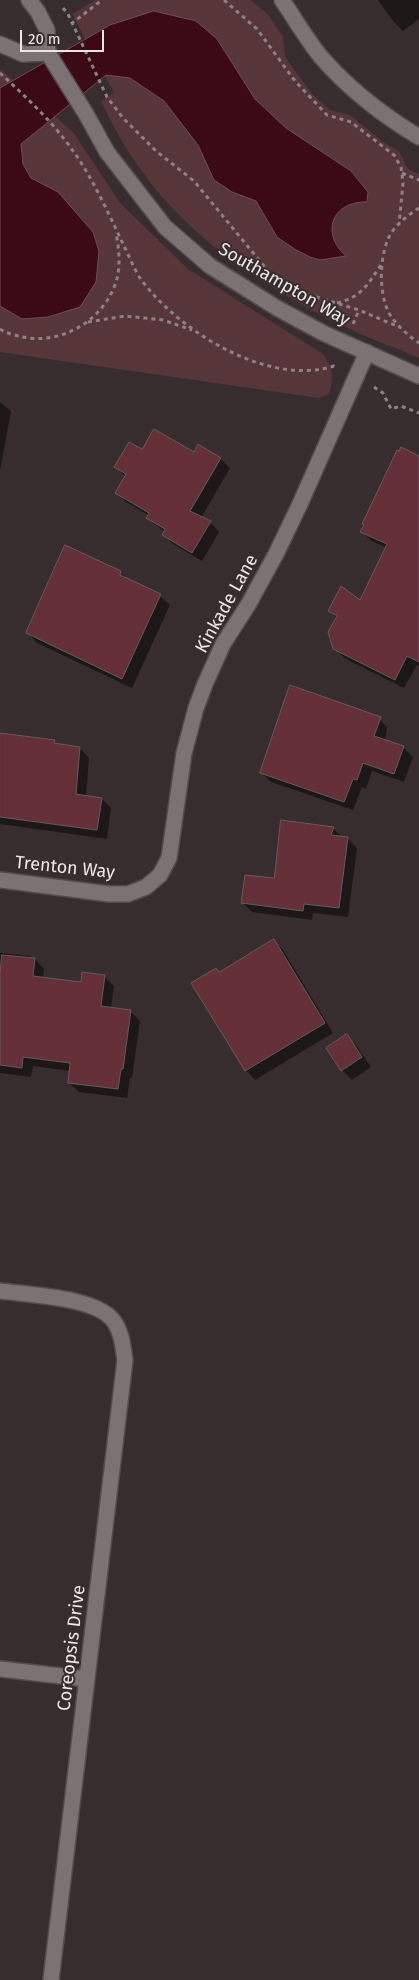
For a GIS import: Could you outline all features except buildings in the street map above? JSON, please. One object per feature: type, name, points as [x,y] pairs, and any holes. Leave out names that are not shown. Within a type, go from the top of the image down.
[{"type":"street","name":"Southampton Way","points":[[29,0],[38,12],[47,30],[48,54],[86,114],[107,152],[142,200],[165,227],[210,266],[323,333],[419,376]]},
{"type":"street","points":[[282,0],[320,56],[351,89],[387,118],[419,137]]},
{"type":"street","points":[[0,44],[23,54],[48,54]]},
{"type":"street","name":"Kinkade Lane","points":[[152,882],[160,874],[169,858],[184,753],[196,708],[205,684],[223,644],[248,605],[276,554],[300,504],[366,352]]},
{"type":"street","name":"Trenton Way","points":[[0,880],[109,894],[128,894],[146,887],[152,882]]},
{"type":"street","name":"Coreopsis Drive","points":[[0,1291],[86,1302],[103,1310],[114,1321],[122,1338],[125,1360],[51,1980]]},
{"type":"street","points":[[0,1670],[87,1679]]},
{"type":"path","points":[[71,24],[102,0]]},
{"type":"path","points":[[224,0],[258,28],[295,81],[327,115],[351,122],[394,155],[401,167],[403,183],[399,225]]},
{"type":"path","points":[[73,29],[107,97],[123,118],[156,151],[194,181],[268,271],[310,294],[366,313],[399,327],[419,343]]},
{"type":"path","points":[[0,73],[57,130],[74,152],[115,227],[140,278],[178,320],[226,350],[270,366],[295,370],[324,370],[334,366],[356,376],[383,393],[391,410],[401,406],[419,413]]},
{"type":"path","points":[[402,174],[419,180]]},
{"type":"path","points":[[399,327],[386,307],[382,282],[383,262],[389,237],[404,218],[419,208]]},
{"type":"path","points":[[0,329],[30,339],[58,337],[83,326],[103,307],[116,282],[120,255],[115,227]]},
{"type":"path","points":[[336,303],[351,300],[367,286],[383,262]]},
{"type":"path","points":[[87,322],[125,316],[163,320],[199,333]]},
{"type":"shaded area","points":[[96,0],[250,0],[268,14],[283,37],[285,57],[312,94],[330,110],[350,115],[383,142],[399,151],[408,169],[419,174],[419,358],[362,335],[292,299],[225,255],[195,230],[168,203],[143,173],[121,139],[101,101],[114,93],[72,14]]},
{"type":"shaded area","points":[[154,11],[196,21],[217,39],[255,99],[286,128],[351,171],[368,192],[367,202],[355,203],[345,207],[334,220],[333,238],[346,256],[320,260],[296,250],[277,237],[256,201],[232,192],[214,180],[198,145],[164,101],[130,78],[106,75],[21,144],[23,164],[31,178],[58,192],[93,232],[99,251],[96,282],[80,307],[48,317],[22,319],[0,306],[0,88],[110,25]]},
{"type":"shaded area","points":[[0,69],[73,132],[121,204],[188,269],[323,354],[332,373],[329,394],[319,398],[0,352]]}]
